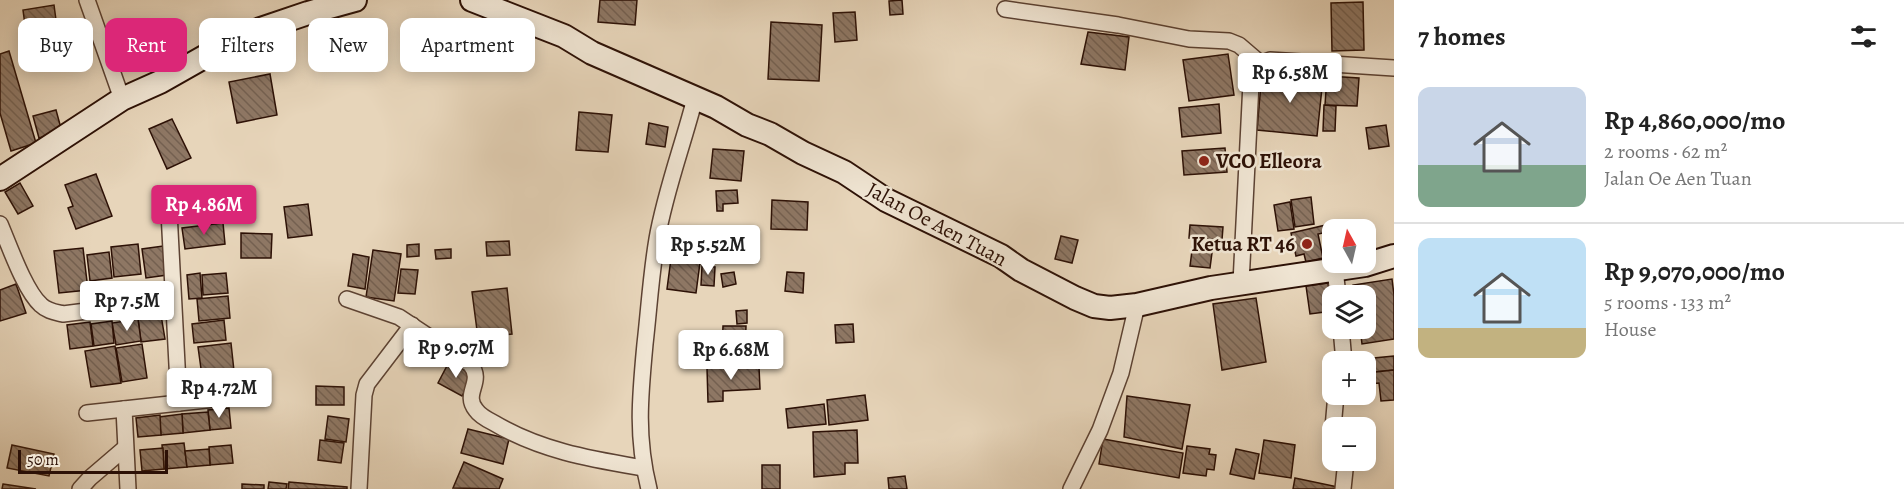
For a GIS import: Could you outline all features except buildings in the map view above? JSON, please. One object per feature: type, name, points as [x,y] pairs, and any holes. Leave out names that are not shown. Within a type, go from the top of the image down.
[{"type":"street","points":[[87,0],[122,99]]},
{"type":"street","points":[[0,179],[122,99],[160,82],[243,36],[308,13],[356,0]]},
{"type":"street","name":"Jalan Oe Aen Tuan","points":[[471,0],[564,36],[592,53],[695,98],[844,172],[886,200],[1001,256],[1021,270],[1094,306],[1110,308],[1137,305],[1241,283],[1271,281],[1322,271]]},
{"type":"street","points":[[1005,9],[1118,25],[1189,39],[1229,41],[1239,45],[1260,63]]},
{"type":"street","points":[[1241,283],[1251,83],[1256,66],[1270,60],[1394,68]]},
{"type":"street","points":[[649,489],[643,468],[639,406],[657,238],[695,98]]},
{"type":"street","points":[[169,212],[179,403]]},
{"type":"street","points":[[0,224],[31,293],[41,305],[51,312],[63,314],[173,300]]},
{"type":"street","name":"Jalan Oe Aen Tuan","points":[[1376,262],[1394,256]]},
{"type":"street","points":[[347,299],[399,317],[470,364],[475,370],[476,382],[470,397],[471,403],[483,417],[508,432],[568,455],[643,468]]},
{"type":"street","points":[[1071,489],[1100,430],[1121,373],[1137,305]]},
{"type":"street","points":[[359,489],[364,395],[367,384],[412,325]]},
{"type":"street","points":[[87,413],[224,398]]},
{"type":"street","points":[[124,409],[128,489]]},
{"type":"street","points":[[80,489],[125,448]]},
{"type":"street","points":[[1342,489],[1345,471]]},
{"type":"place","name":"VCO Elleora","points":[[1204,161]]},
{"type":"place","name":"Ketua RT 46","points":[[1307,244]]}]
